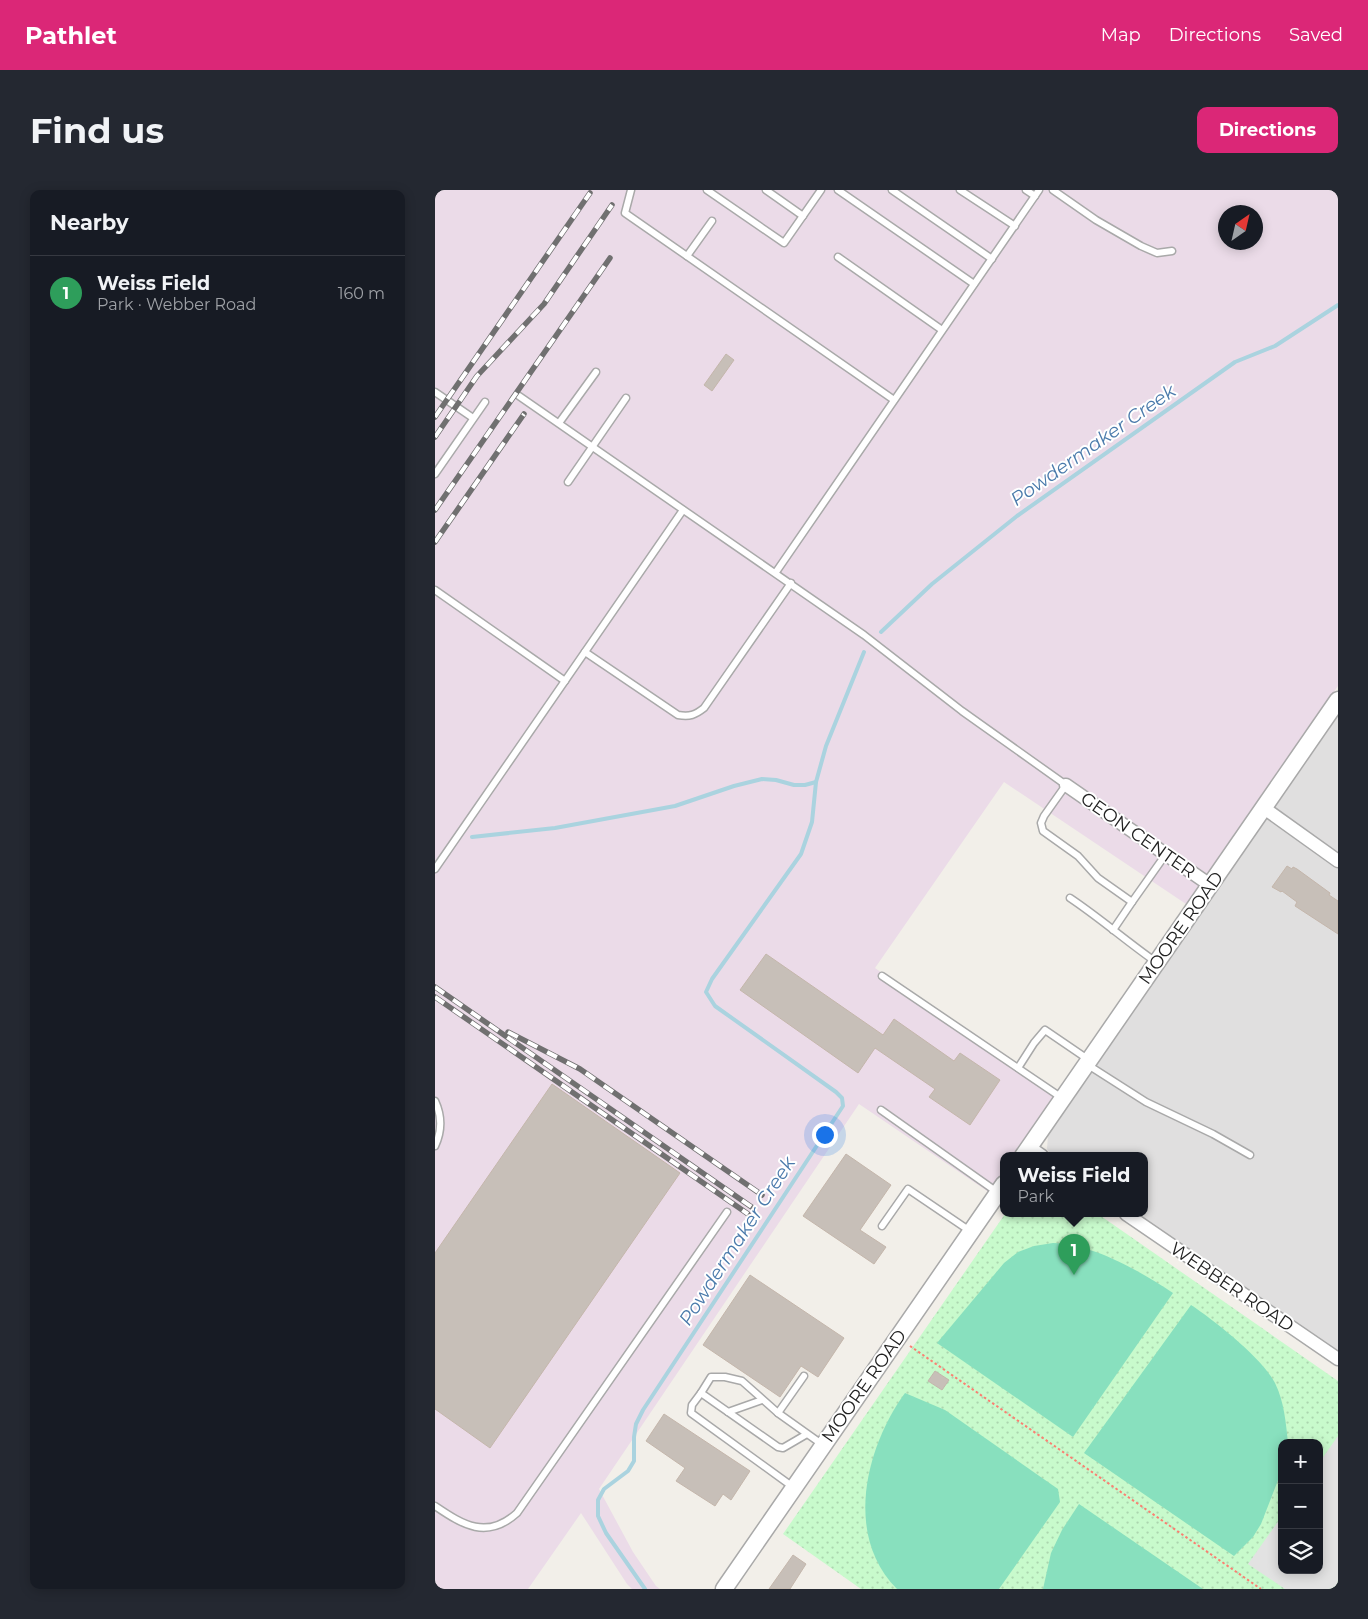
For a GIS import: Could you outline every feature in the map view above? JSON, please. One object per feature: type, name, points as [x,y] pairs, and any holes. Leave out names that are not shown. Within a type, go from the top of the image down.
[{"type":"street","name":"MOORE ROAD","points":[[1033,1152],[1063,1098],[1338,700]]},
{"type":"street","name":"GEON CENTER","points":[[1066,785],[1210,885]]},
{"type":"street","points":[[1263,808],[1338,861]]},
{"type":"street","name":"MOORE ROAD","points":[[725,1589],[1000,1190]]},
{"type":"street","name":"WEBBER ROAD","points":[[1130,1217],[1338,1359]]},
{"type":"lane","points":[[631,190],[625,213],[894,400]]},
{"type":"lane","points":[[707,190],[784,244],[821,190]]},
{"type":"lane","points":[[766,190],[803,216]]},
{"type":"lane","points":[[838,190],[974,284]]},
{"type":"lane","points":[[892,190],[992,259]]},
{"type":"lane","points":[[961,190],[1015,226]]},
{"type":"lane","points":[[776,572],[1037,193],[1026,190]]},
{"type":"lane","points":[[1053,190],[1096,220],[1141,246],[1157,253],[1172,251]]},
{"type":"lane","points":[[687,256],[712,221]]},
{"type":"lane","points":[[837,257],[942,330]]},
{"type":"lane","points":[[559,423],[597,372]]},
{"type":"lane","points":[[435,392],[473,418]]},
{"type":"lane","points":[[519,396],[876,643],[962,711],[1066,785],[1044,816],[1041,823],[1043,830],[1078,856],[1097,878],[1133,902]]},
{"type":"lane","points":[[568,482],[626,398]]},
{"type":"lane","points":[[435,474],[485,402]]},
{"type":"lane","points":[[435,869],[683,510]]},
{"type":"lane","points":[[585,652],[679,715],[688,717],[696,715],[704,708],[791,583]]},
{"type":"lane","points":[[435,590],[565,680]]},
{"type":"lane","points":[[1113,930],[1166,854]]},
{"type":"lane","points":[[1070,898],[1103,920],[1113,930],[1157,963]]},
{"type":"lane","points":[[882,976],[1063,1098]]},
{"type":"lane","points":[[1018,1068],[1033,1043],[1045,1030],[1147,1102],[1213,1134],[1250,1155]]},
{"type":"lane","points":[[435,1101],[441,1122],[439,1137],[435,1146]]},
{"type":"lane","points":[[881,1110],[1000,1188]]},
{"type":"lane","points":[[882,1226],[908,1189],[971,1232]]},
{"type":"lane","points":[[435,1506],[462,1523],[482,1528],[504,1523],[517,1513],[727,1212]]},
{"type":"lane","points":[[778,1413],[804,1376]]},
{"type":"lane","points":[[794,1488],[691,1413],[692,1406],[711,1377],[725,1377],[742,1382],[778,1413],[823,1445]]},
{"type":"lane","points":[[701,1394],[779,1447],[783,1448],[807,1434]]},
{"type":"lane","points":[[728,1412],[762,1400]]},
{"type":"path","points":[[898,1338],[1261,1589],[1263,1583]]},
{"type":"shaded area","points":[[435,190],[1338,190],[1338,686],[1186,904],[1004,782],[875,968],[1058,1094],[1018,1152],[1000,1152],[1000,1178],[990,1193],[859,1104],[599,1489],[633,1552],[660,1589],[632,1589],[581,1513],[528,1589],[435,1589]]},
{"type":"shaded area","points":[[1338,713],[1338,1354],[1139,1217],[1148,1217],[1148,1152],[1049,1152],[1047,1149],[1048,1135]]},
{"type":"shaded area","points":[[1338,1436],[1338,1589],[1285,1589],[1248,1564],[1278,1522],[1278,1574],[1323,1574],[1323,1457]]},
{"type":"green space","points":[[1003,1217],[1102,1217],[1338,1381],[1338,1589],[861,1589],[783,1534]]},
{"type":"green space","points":[[1053,1243],[1084,1248],[1100,1253],[1146,1276],[1173,1293],[1073,1437],[937,1343],[1004,1263],[1018,1252],[1034,1246]]},
{"type":"green space","points":[[1191,1305],[1225,1330],[1260,1363],[1269,1373],[1281,1397],[1287,1439],[1278,1439],[1278,1480],[1261,1524],[1253,1537],[1234,1556],[1084,1453]]},
{"type":"green space","points":[[905,1393],[945,1410],[1058,1489],[1060,1502],[999,1589],[897,1589],[880,1568],[870,1544],[866,1518],[866,1492],[871,1465],[879,1439]]},
{"type":"green space","points":[[1079,1504],[1203,1589],[1043,1589],[1051,1553],[1062,1530]]},
{"type":"building","points":[[726,354],[734,360],[712,391],[704,385]]},
{"type":"building","points":[[1287,866],[1297,869],[1338,901],[1338,934],[1295,906],[1297,902],[1282,891],[1272,887]]},
{"type":"building","points":[[766,954],[883,1035],[894,1019],[954,1061],[960,1053],[1000,1080],[970,1125],[929,1097],[935,1089],[875,1048],[858,1073],[740,990]]},
{"type":"building","points":[[552,1084],[680,1173],[490,1448],[435,1409],[435,1253]]},
{"type":"building","points":[[846,1154],[891,1185],[860,1230],[886,1247],[874,1264],[803,1216]]},
{"type":"building","points":[[750,1275],[844,1338],[818,1377],[801,1366],[780,1397],[703,1345]]},
{"type":"building","points":[[935,1371],[949,1380],[942,1390],[928,1381]]},
{"type":"building","points":[[664,1414],[750,1471],[731,1500],[723,1494],[715,1506],[676,1481],[685,1468],[646,1441]]},
{"type":"building","points":[[793,1555],[806,1564],[790,1589],[769,1589]]},
{"type":"waterway","name":"Powdermaker Creek","points":[[881,632],[932,584],[1017,516],[1235,362],[1275,346],[1338,305]]},
{"type":"waterway","name":"Powdermaker Creek","points":[[645,1589],[606,1533],[598,1516],[598,1500],[604,1489],[628,1471],[634,1461],[636,1424],[643,1410],[843,1106],[842,1098],[836,1092],[715,1006],[706,992],[712,979],[801,854],[812,822],[816,782],[826,746],[864,652]]},
{"type":"waterway","points":[[472,837],[555,828],[675,806],[734,786],[762,779],[776,780],[794,785],[816,782]]},
{"type":"railway","points":[[435,417],[590,193]]},
{"type":"railway","points":[[435,437],[477,376],[544,304],[612,205]]},
{"type":"railway","points":[[435,510],[610,258]]},
{"type":"railway","points":[[435,542],[524,414]]},
{"type":"railway","points":[[435,987],[753,1208]]},
{"type":"railway","points":[[435,997],[748,1214]]},
{"type":"railway","points":[[508,1032],[580,1069],[762,1195]]},
{"type":"place","name":"Weiss Field","points":[[1074,1275]]}]
